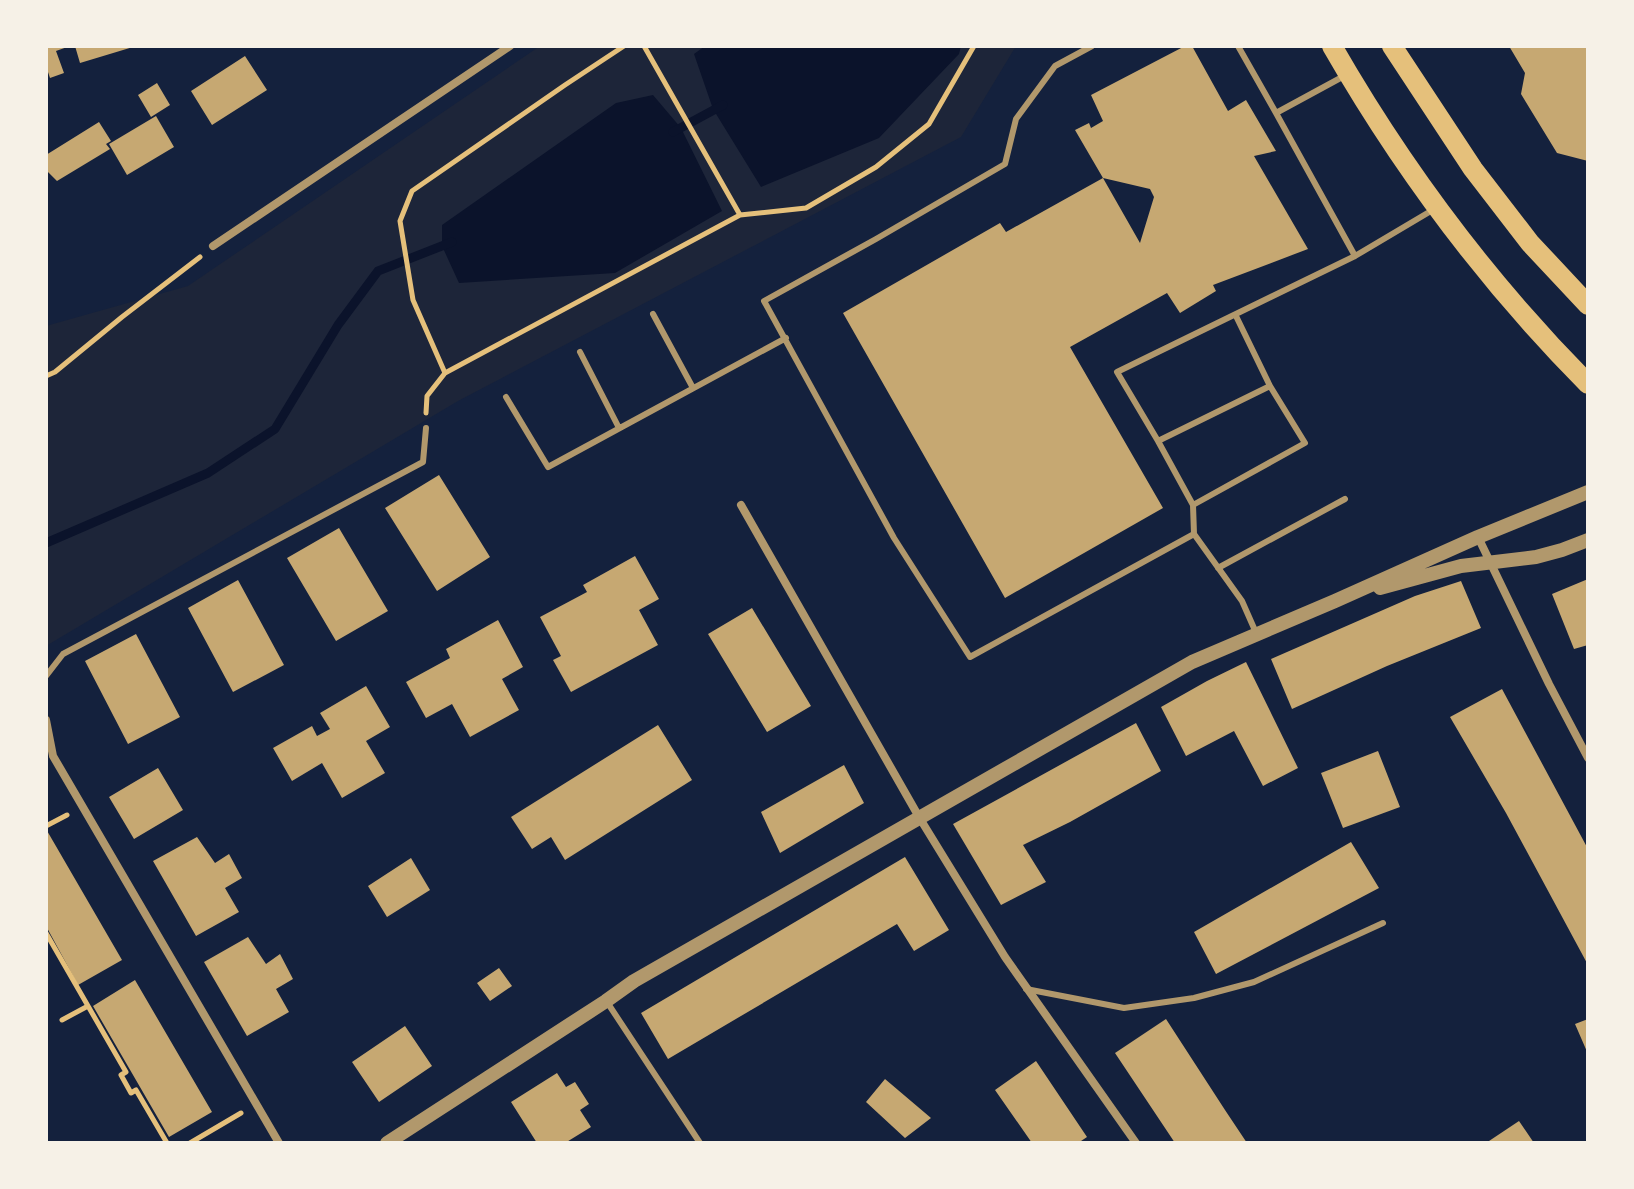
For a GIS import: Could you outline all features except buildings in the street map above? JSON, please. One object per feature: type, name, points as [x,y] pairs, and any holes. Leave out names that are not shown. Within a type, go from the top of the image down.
[{"type":"main road","points":[[1332,46],[1437,207],[1504,292],[1588,384]]},
{"type":"main road","points":[[1392,46],[1473,169],[1530,243],[1588,305]]},
{"type":"street","points":[[213,246],[510,46]]},
{"type":"street","points":[[387,1143],[634,981],[1192,662],[1588,492]]},
{"type":"street","points":[[741,505],[919,817],[1026,989],[1136,1143]]},
{"type":"street","points":[[1478,537],[1588,758]]},
{"type":"street","points":[[1297,618],[1380,588],[1461,566],[1536,557],[1588,540]]},
{"type":"street","points":[[46,720],[53,756],[279,1143]]},
{"type":"lane","points":[[1092,46],[1055,66],[1047,76],[1016,119],[1005,164],[764,301],[894,538],[970,657],[1194,534]]},
{"type":"lane","points":[[1238,46],[1355,256]]},
{"type":"lane","points":[[1276,113],[1348,74]]},
{"type":"lane","points":[[1257,635],[1242,601],[1194,534],[1193,505],[1117,372],[1355,256],[1437,207]]},
{"type":"lane","points":[[653,314],[693,388]]},
{"type":"lane","points":[[1193,505],[1305,443],[1270,386],[1236,316]]},
{"type":"lane","points":[[506,397],[548,467],[786,338]]},
{"type":"lane","points":[[580,352],[619,428]]},
{"type":"lane","points":[[1158,441],[1270,386]]},
{"type":"lane","points":[[46,676],[63,654],[423,462],[426,428]]},
{"type":"lane","points":[[1218,568],[1345,499]]},
{"type":"lane","points":[[1026,989],[1124,1008],[1194,998],[1254,982],[1383,923]]},
{"type":"lane","points":[[606,1001],[700,1143]]},
{"type":"path","points":[[445,373],[413,300],[400,221],[412,191],[624,46]]},
{"type":"path","points":[[644,46],[740,215]]},
{"type":"path","points":[[426,428],[427,396],[445,373],[740,215],[806,208],[876,167],[929,124],[974,46]]},
{"type":"path","points":[[46,376],[213,246]]},
{"type":"path","points":[[46,933],[126,1072],[121,1075],[131,1093],[136,1090],[167,1143]]},
{"type":"path","points":[[62,1020],[88,1006]]},
{"type":"path","points":[[190,1143],[256,1104]]},
{"type":"shaded area","points":[[540,46],[1016,46],[961,137],[458,401],[46,646],[46,326],[188,286]]},
{"type":"shaded area","points":[[705,46],[961,46],[959,54],[879,138],[761,187],[713,109],[694,54]]},
{"type":"shaded area","points":[[653,95],[681,128],[722,211],[615,273],[459,283],[442,246],[442,225],[616,103]]},
{"type":"waterway","points":[[673,132],[723,105]]},
{"type":"waterway","points":[[46,543],[208,473],[275,429],[338,325],[378,271],[452,242]]}]
